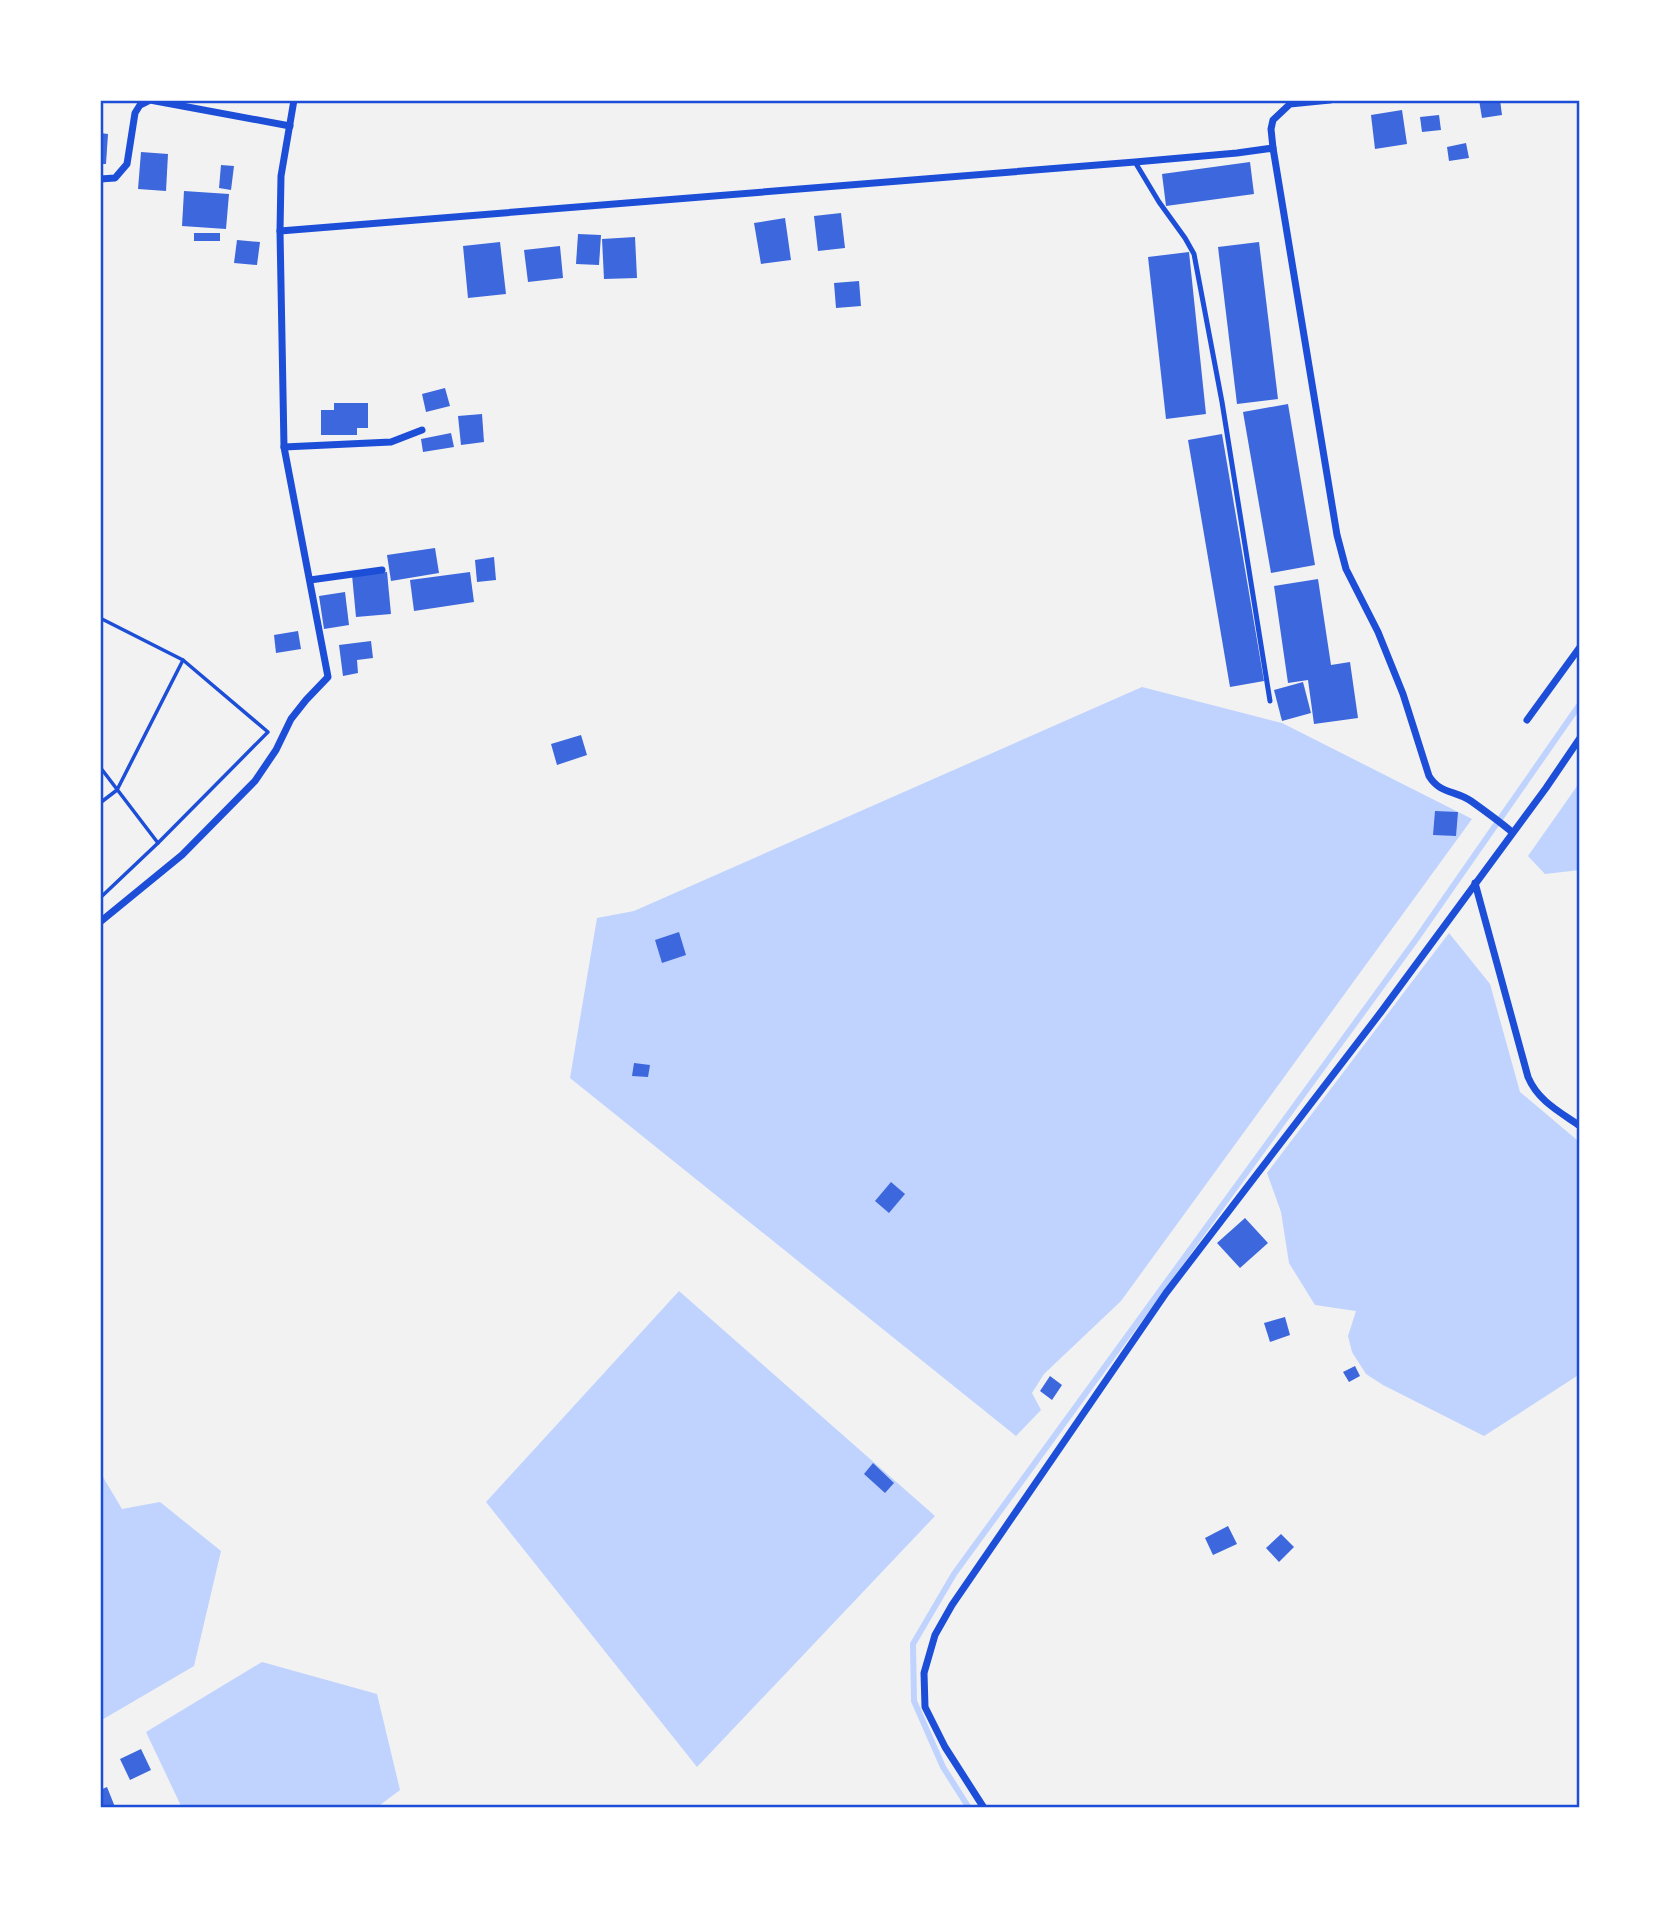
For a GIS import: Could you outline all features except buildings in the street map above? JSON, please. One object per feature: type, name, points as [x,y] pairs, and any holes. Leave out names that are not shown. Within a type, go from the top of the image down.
[{"type":"street","points":[[100,178],[115,178],[127,164],[135,113],[140,105],[150,100],[290,125]]},
{"type":"street","points":[[100,922],[182,855],[255,781],[276,751],[292,719],[328,677],[284,447],[279,231],[281,176],[294,100]]},
{"type":"street","points":[[1330,100],[1290,104],[1273,120],[1270,129],[1336,535],[1346,569],[1378,632],[1403,694],[1429,776],[1438,787],[1469,800],[1512,832]]},
{"type":"street","points":[[279,231],[1135,162],[1273,148]]},
{"type":"street","points":[[284,447],[391,442],[422,430]]},
{"type":"street","points":[[310,580],[382,570]]},
{"type":"street","points":[[1527,720],[1580,648]]},
{"type":"street","points":[[984,1808],[945,1747],[925,1707],[924,1674],[935,1635],[952,1605],[1166,1293],[1381,1012],[1580,738]]},
{"type":"street","points":[[1475,883],[1534,1091],[1580,1126]]},
{"type":"lane","points":[[1135,162],[1194,254],[1222,402],[1270,701]]},
{"type":"path","points":[[100,618],[183,660],[268,732],[100,898]]},
{"type":"path","points":[[100,803],[117,790],[183,660]]},
{"type":"path","points":[[100,767],[158,843]]},
{"type":"water","points":[[1142,687],[1282,723],[1472,819],[1121,1301],[1044,1374],[1032,1393],[1041,1410],[1016,1436],[570,1078],[597,918],[634,911]]},
{"type":"water","points":[[1580,782],[1580,870],[1545,874],[1528,856]]},
{"type":"water","points":[[1449,933],[1490,984],[1520,1092],[1577,1140],[1580,1153],[1580,1374],[1484,1436],[1366,1374],[1352,1352],[1348,1336],[1356,1311],[1315,1305],[1289,1263],[1281,1212],[1267,1173]]},
{"type":"water","points":[[679,1291],[935,1516],[697,1767],[486,1502]]},
{"type":"water","points":[[100,1472],[122,1509],[160,1502],[221,1551],[194,1666],[100,1721]]},
{"type":"water","points":[[262,1662],[377,1694],[400,1790],[376,1808],[182,1808],[146,1732]]},
{"type":"waterway","points":[[969,1808],[943,1767],[914,1701],[913,1644],[954,1574],[1417,938],[1580,704]]}]
